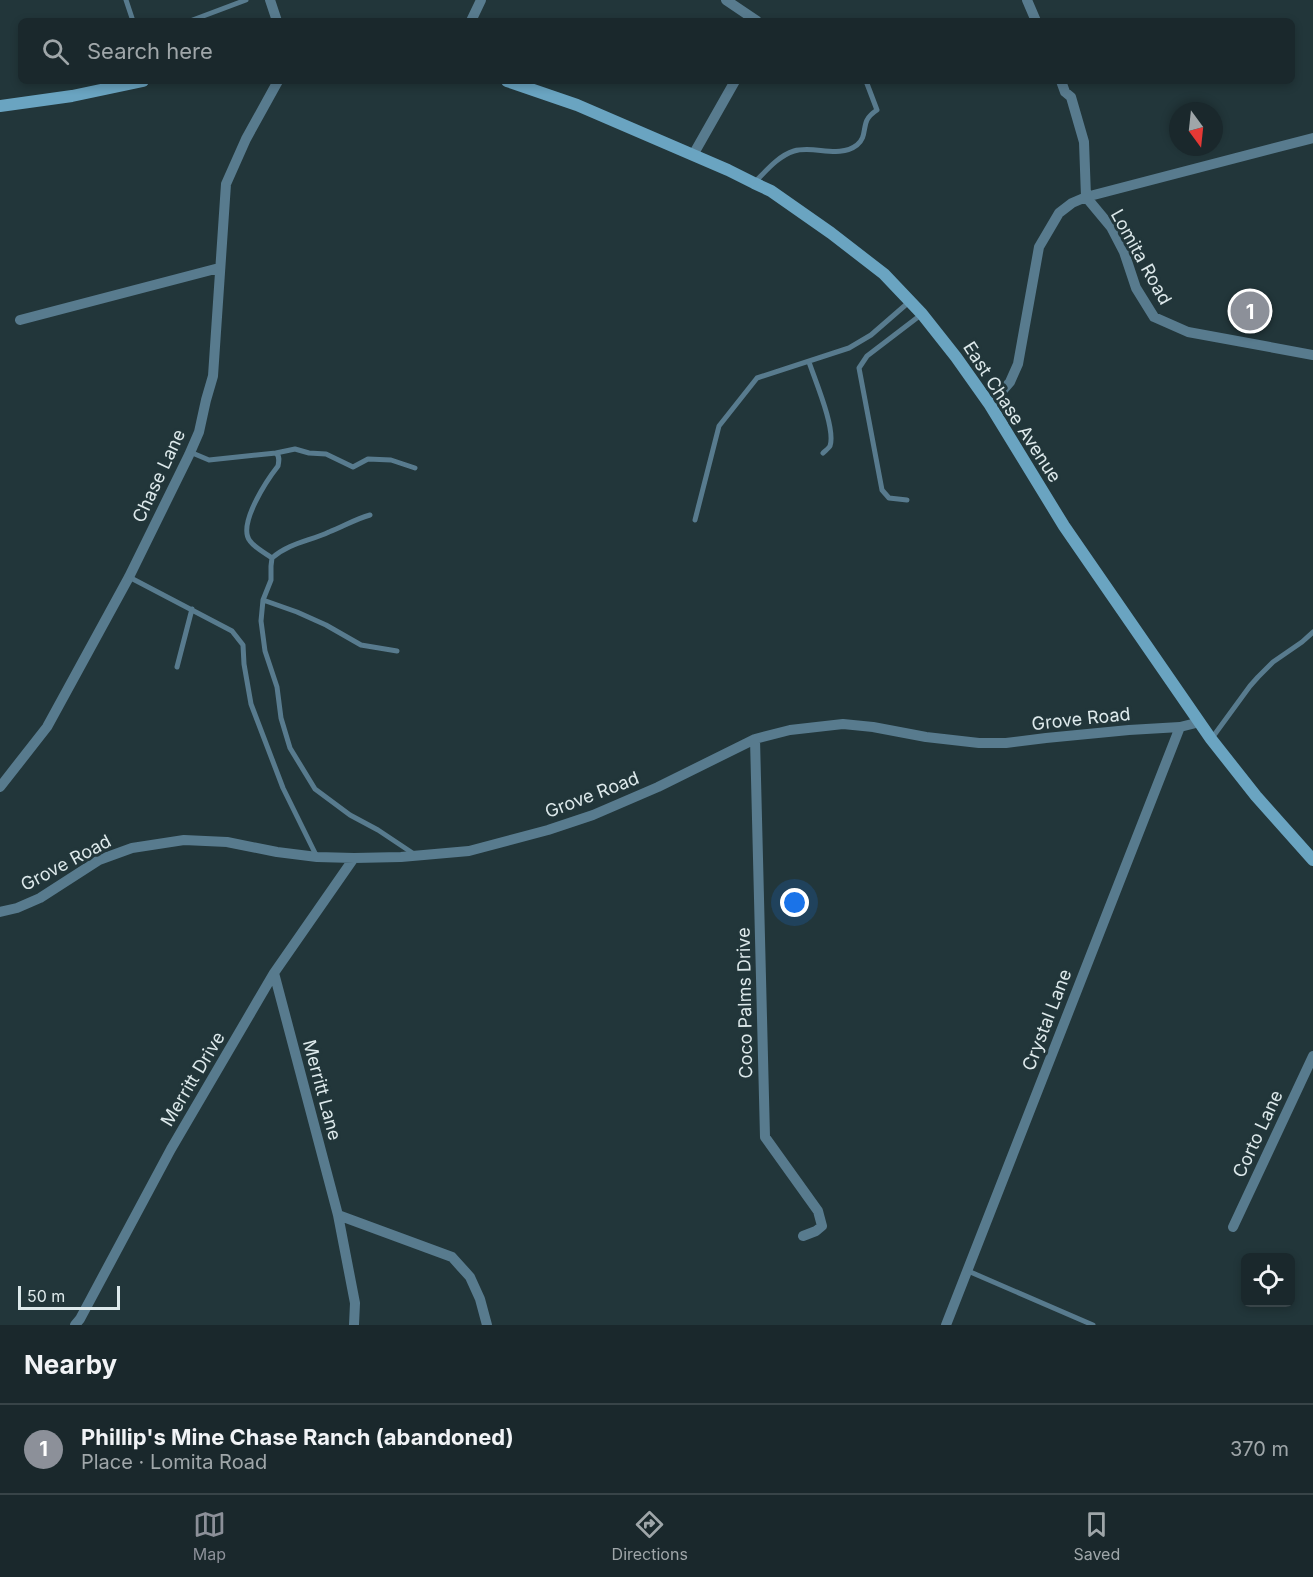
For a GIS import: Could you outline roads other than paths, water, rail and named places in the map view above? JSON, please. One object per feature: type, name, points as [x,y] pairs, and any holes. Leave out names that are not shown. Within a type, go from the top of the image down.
[{"type":"main road","points":[[0,106],[72,96],[129,84]]},
{"type":"main road","name":"East Chase Avenue","points":[[516,84],[577,105],[771,191],[884,274],[922,314],[990,405],[1064,526],[1211,739],[1256,796],[1313,860]]},
{"type":"street","points":[[270,0],[276,18]]},
{"type":"street","points":[[472,18],[481,0]]},
{"type":"street","points":[[726,0],[753,18]]},
{"type":"street","points":[[1027,0],[1035,18]]},
{"type":"street","name":"Chase Lane","points":[[0,787],[47,727],[129,577],[199,432],[213,376],[226,184],[246,139],[276,84]]},
{"type":"street","points":[[693,155],[733,84]]},
{"type":"street","points":[[1062,84],[1065,92],[1071,98],[1084,142],[1086,197]]},
{"type":"street","points":[[990,405],[1010,382],[1018,364],[1039,247],[1059,213],[1072,203],[1086,197],[1313,138]]},
{"type":"street","name":"Lomita Road","points":[[1086,197],[1111,227],[1124,252],[1136,288],[1154,317],[1188,332],[1313,355]]},
{"type":"street","points":[[20,320],[219,268]]},
{"type":"street","name":"Grove Road","points":[[0,912],[17,908],[40,898],[99,860],[132,848],[184,840],[227,842],[277,852],[354,858],[469,851],[548,830],[593,815],[658,787],[755,739],[790,730],[843,724],[926,737],[979,743],[1006,743],[1129,730],[1180,728],[1200,722]]},
{"type":"street","name":"Crystal Lane","points":[[946,1325],[1180,728]]},
{"type":"street","name":"Coco Palms Drive","points":[[755,739],[765,1137],[818,1212],[822,1226],[816,1232],[803,1236]]},
{"type":"street","name":"Merritt Drive","points":[[75,1325],[171,1149],[274,974],[354,858]]},
{"type":"street","name":"Merritt Lane","points":[[274,974],[338,1215],[355,1303],[354,1325]]},
{"type":"street","name":"Corto Lane","points":[[1233,1227],[1313,1056]]},
{"type":"street","points":[[338,1215],[452,1257],[470,1277],[480,1299],[487,1325]]},
{"type":"lane","points":[[126,0],[133,18]]},
{"type":"lane","points":[[220,0],[224,8]]},
{"type":"lane","points":[[198,18],[246,0]]},
{"type":"lane","points":[[754,183],[781,157],[795,151],[842,152],[857,145],[864,135],[867,119],[877,110],[867,84]]},
{"type":"lane","points":[[695,520],[719,426],[757,378],[849,348],[871,335],[910,301]]},
{"type":"lane","points":[[908,500],[888,498],[882,490],[859,368],[867,356],[922,314]]},
{"type":"lane","points":[[809,362],[827,413],[831,436],[829,447],[824,453]]},
{"type":"lane","points":[[190,452],[210,460],[296,449],[309,453],[326,454],[353,467],[368,459],[391,460],[415,468]]},
{"type":"lane","points":[[272,558],[249,541],[246,525],[255,503],[278,466],[279,459],[276,453]]},
{"type":"lane","points":[[370,515],[304,540],[272,558],[271,580],[263,600],[261,621],[265,651],[277,687],[281,718],[291,748],[315,789],[350,815],[378,830],[415,855]]},
{"type":"lane","points":[[129,577],[232,631],[243,645],[251,704],[283,788],[317,856]]},
{"type":"lane","points":[[263,600],[316,620],[361,645],[397,651]]},
{"type":"lane","points":[[177,667],[192,609]]},
{"type":"lane","points":[[1211,739],[1258,677],[1273,662],[1313,632]]},
{"type":"lane","points":[[968,1271],[1093,1325]]},
{"type":"place","name":"Phillip's Mine Chase Ranch (abandoned)","points":[[1250,311]]}]
